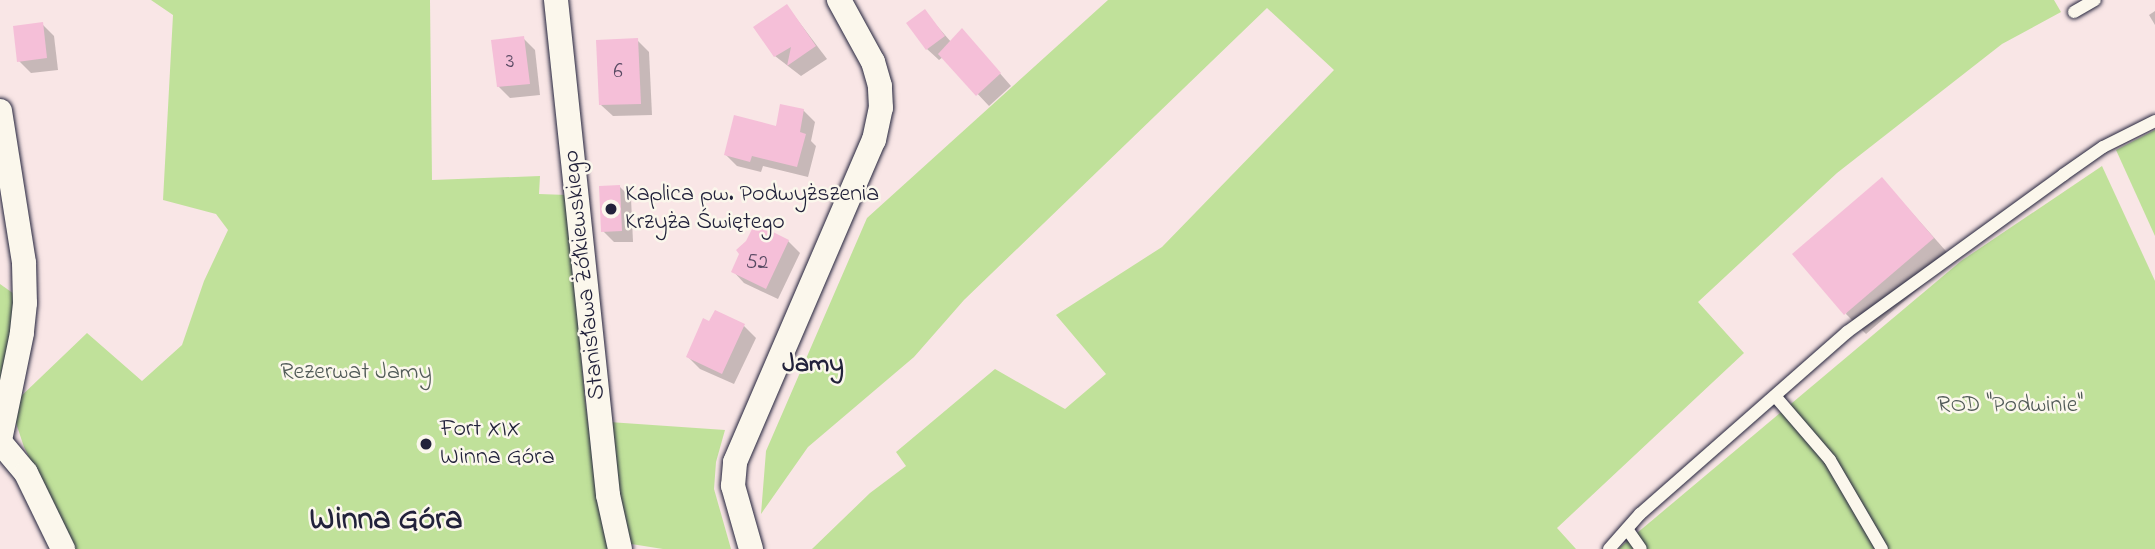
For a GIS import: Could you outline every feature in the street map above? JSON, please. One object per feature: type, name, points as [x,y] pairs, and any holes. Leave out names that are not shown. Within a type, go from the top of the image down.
[{"type":"street","name":"Stanisława Żółkiewskiego","points":[[556,0],[608,495],[620,549]]},
{"type":"street","points":[[751,549],[733,486],[735,462],[874,141],[881,108],[880,86],[873,62],[839,0]]},
{"type":"street","points":[[0,111],[24,264],[25,303],[22,333],[0,441],[26,472],[63,549]]},
{"type":"lane","points":[[2074,12],[2095,0]]},
{"type":"lane","points":[[1609,549],[1627,529],[1847,332],[2103,147],[2155,121]]},
{"type":"lane","points":[[1775,396],[1830,460],[1882,549]]},
{"type":"lane","points":[[1627,529],[1641,549]]},
{"type":"green space","name":"Rezerwat Jamy","points":[[151,0],[430,0],[432,180],[540,176],[539,194],[567,195],[585,399],[597,491],[611,549],[74,549],[24,447],[16,423],[16,401],[87,333],[142,381],[182,345],[204,281],[228,230],[216,214],[163,200],[173,15]]},
{"type":"green space","points":[[1108,0],[2054,0],[2061,12],[2002,44],[1837,173],[1698,302],[1744,353],[1557,528],[1576,549],[812,549],[870,493],[906,466],[896,452],[995,369],[1065,409],[1106,374],[1056,315],[1162,247],[1334,70],[1267,8],[964,300],[914,357],[808,447],[761,514],[766,451],[867,218]]},
{"type":"green space","points":[[2155,130],[2155,236],[2116,150]]},
{"type":"green space","name":"ROD \"Podwinie\"","points":[[2102,166],[2155,281],[2155,549],[1618,549],[1961,261]]},
{"type":"green space","points":[[0,284],[17,296],[0,406]]},
{"type":"green space","points":[[609,422],[725,430],[716,462],[714,489],[731,549],[663,549],[625,543]]},
{"type":"building","points":[[787,4],[816,46],[787,66],[791,47],[774,57],[753,27]]},
{"type":"building","points":[[925,9],[945,36],[926,50],[906,23]]},
{"type":"building","points":[[43,22],[47,58],[17,62],[13,26]]},
{"type":"building","points":[[962,28],[1001,73],[976,96],[938,54]]},
{"type":"building","points":[[524,36],[530,84],[497,87],[491,40]]},
{"type":"building","points":[[638,38],[641,104],[599,105],[596,40]]},
{"type":"building","points":[[780,104],[804,109],[800,132],[806,134],[797,167],[752,156],[750,162],[724,155],[734,115],[776,126]]},
{"type":"building","points":[[1882,177],[1934,238],[1844,315],[1792,254]]},
{"type":"building","name":"Kaplica pw. Podwyższenia Krzyża Świętego","points":[[620,185],[622,231],[601,232],[599,186]]},
{"type":"building","points":[[755,223],[789,240],[766,289],[731,272],[739,254],[736,250],[746,241]]},
{"type":"building","points":[[715,310],[745,324],[722,374],[686,357],[703,318],[709,321]]},
{"type":"place","name":"Kaplica pw. Podwyższenia Krzyża Świętego","points":[[611,209]]},
{"type":"place","name":"Fort XIX Winna Góra","points":[[426,444]]},
{"type":"district","name":"Jamy","points":[[813,366]]},
{"type":"district","name":"Winna Góra","points":[[386,521]]}]
